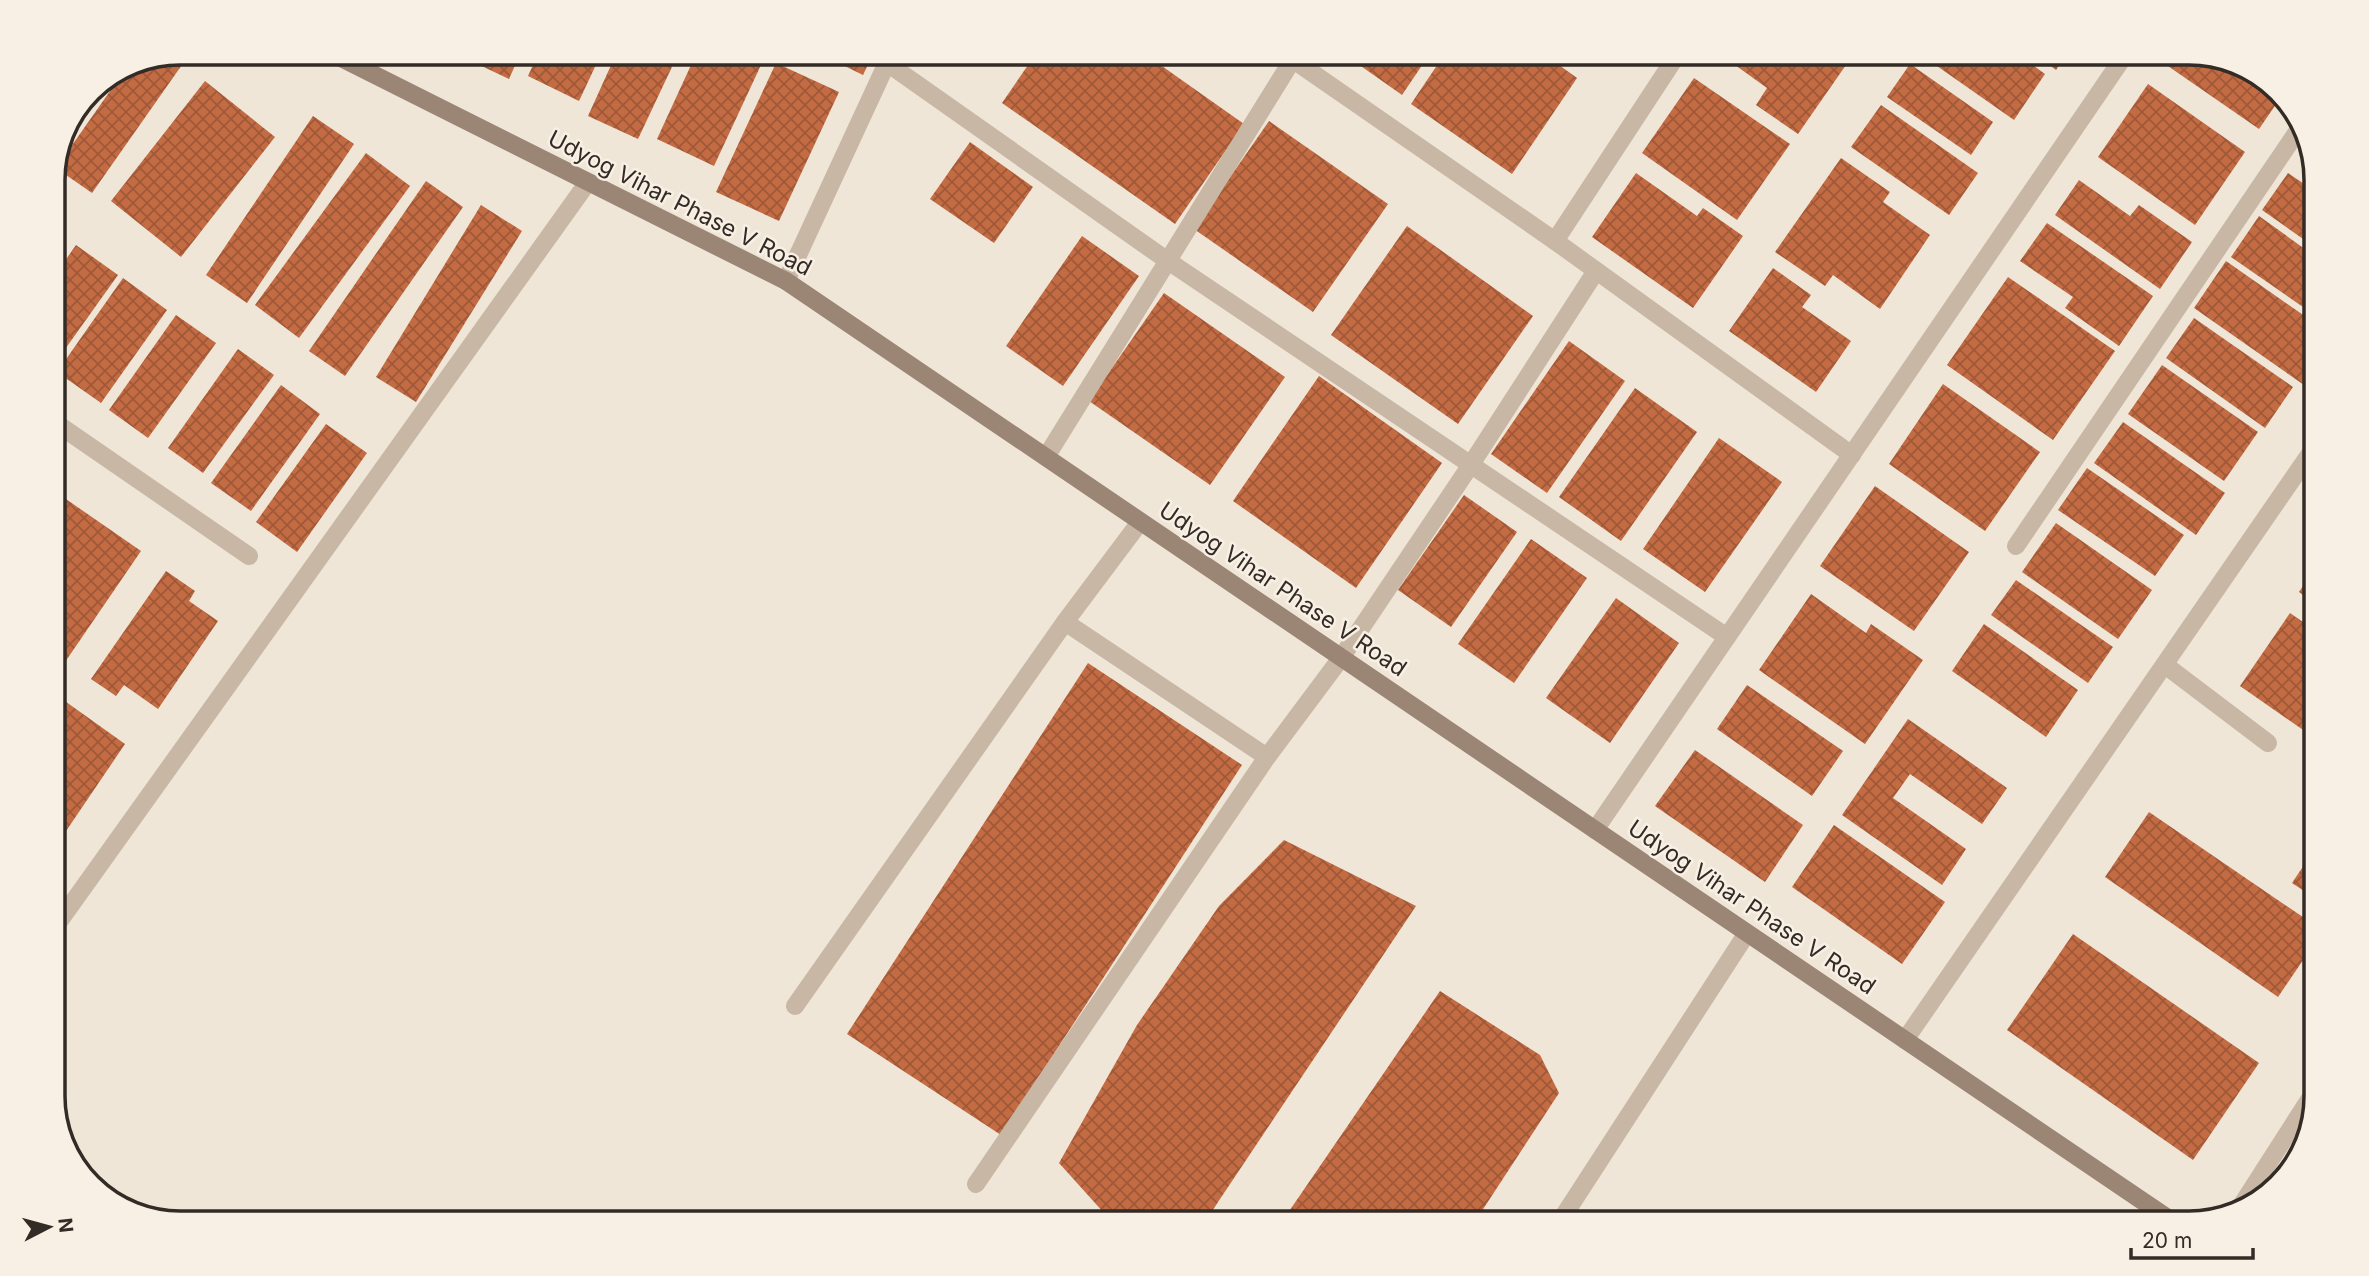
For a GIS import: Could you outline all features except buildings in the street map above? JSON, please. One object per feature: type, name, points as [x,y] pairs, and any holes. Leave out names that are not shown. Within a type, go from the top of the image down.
[{"type":"street","name":"Udyog Vihar Phase V Road","points":[[355,65],[786,281],[2157,1211]]},
{"type":"street","points":[[786,281],[887,65]]},
{"type":"street","points":[[900,65],[1168,261],[1727,637]]},
{"type":"street","points":[[1046,457],[1168,261],[1282,65]]},
{"type":"street","points":[[1300,65],[1555,241],[1852,455]]},
{"type":"street","points":[[1555,241],[1670,65]]},
{"type":"street","points":[[1595,830],[2118,65]]},
{"type":"street","points":[[2016,546],[2295,135]]},
{"type":"street","points":[[65,913],[588,182]]},
{"type":"street","points":[[976,1184],[1268,757],[1341,658],[1596,271]]},
{"type":"street","points":[[65,429],[249,556]]},
{"type":"street","points":[[1905,1040],[2304,462]]},
{"type":"street","points":[[795,1006],[1065,622],[1140,522]]},
{"type":"street","points":[[1065,622],[1268,757]]},
{"type":"street","points":[[2165,665],[2268,743]]},
{"type":"street","points":[[1567,1211],[1747,933]]},
{"type":"street","points":[[2247,1195],[2303,1109]]}]
